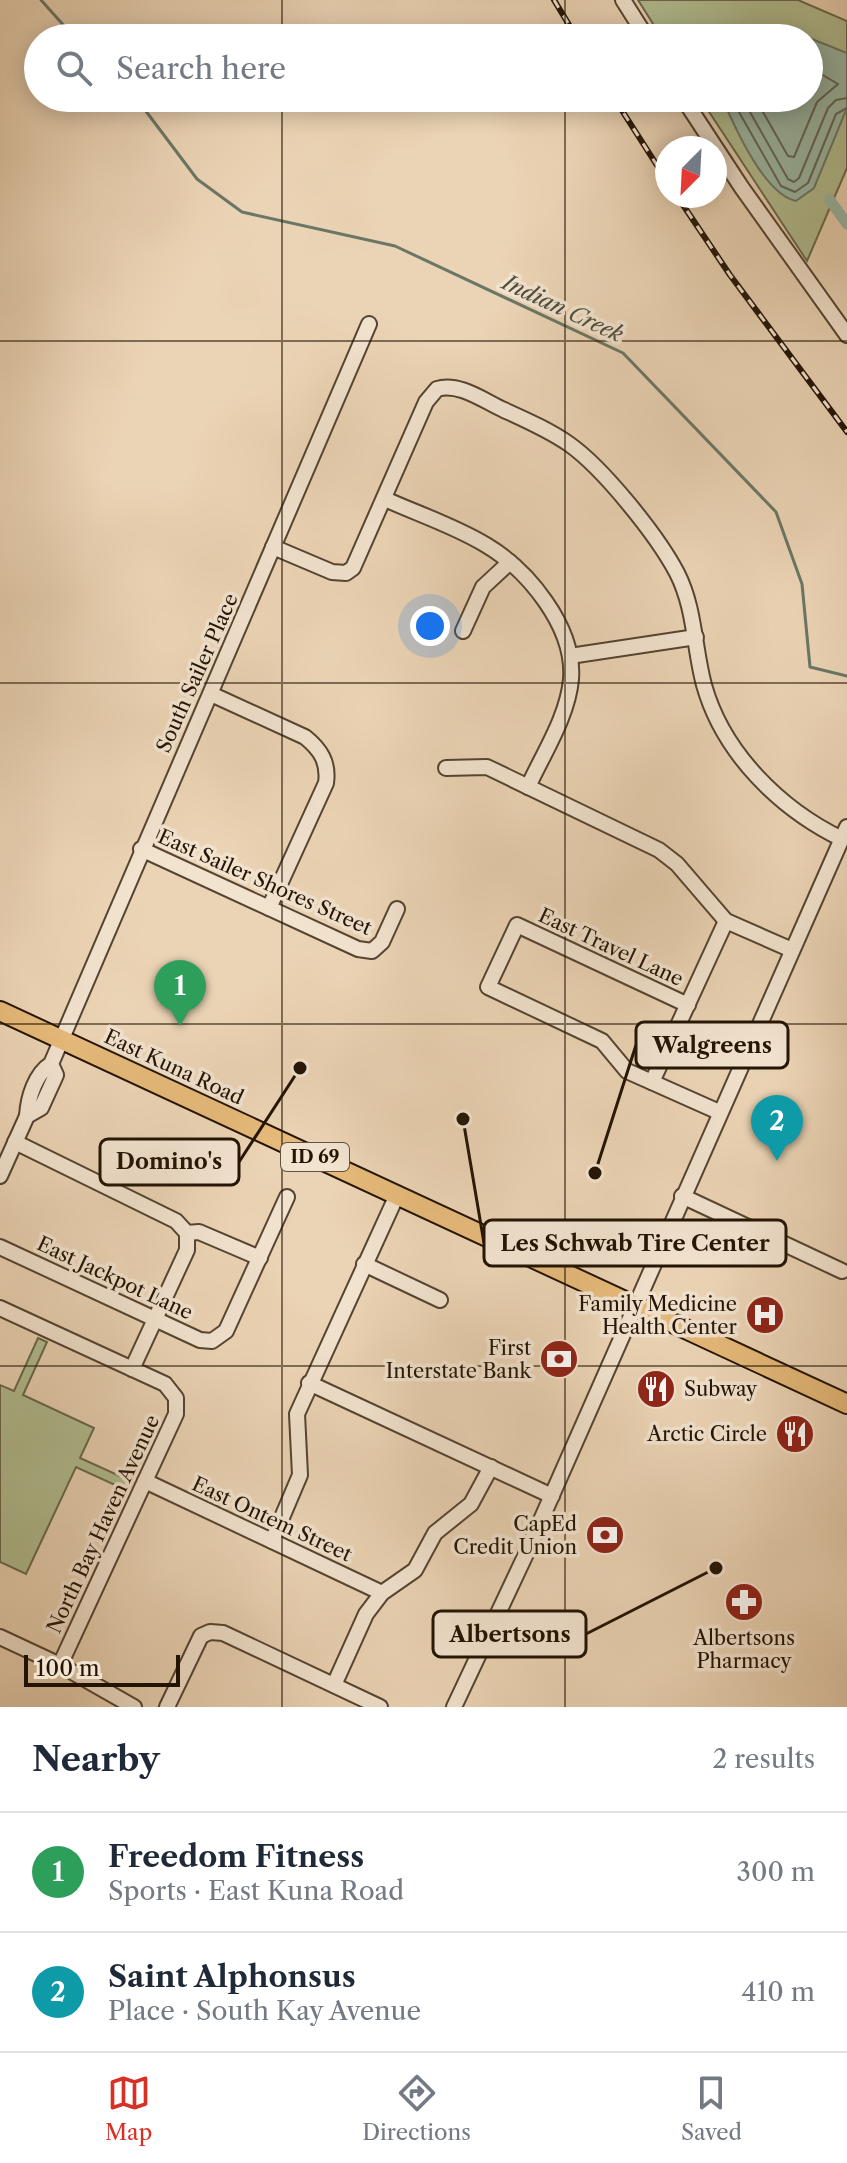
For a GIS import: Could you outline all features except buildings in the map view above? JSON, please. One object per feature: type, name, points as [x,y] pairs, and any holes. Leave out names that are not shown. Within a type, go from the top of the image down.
[{"type":"main road","name":"East Kuna Road","points":[[0,1011],[633,1305]]},
{"type":"main road","name":"ID 69","points":[[633,1305],[847,1404]]},
{"type":"street","points":[[623,0],[638,24]]},
{"type":"street","points":[[692,112],[742,188],[847,335]]},
{"type":"street","name":"South Sailer Place","points":[[0,1176],[27,1116],[28,1102],[43,1069],[51,1064],[59,1038],[211,694],[369,324]]},
{"type":"street","points":[[273,547],[332,572],[346,573],[357,561],[426,402],[437,389],[456,388],[543,428],[593,464],[659,543],[678,574],[696,637],[705,687],[725,730],[744,760],[778,799],[804,821],[844,833],[633,1305],[552,1496],[454,1707]]},
{"type":"street","points":[[385,499],[485,544],[510,562],[560,626],[570,656],[567,703],[528,787]]},
{"type":"street","points":[[463,631],[483,587],[510,562]]},
{"type":"street","points":[[570,656],[696,637]]},
{"type":"street","points":[[211,694],[305,737],[323,758],[327,771],[326,783],[269,908]]},
{"type":"street","points":[[446,768],[487,767],[659,850],[677,864],[726,921],[792,950]]},
{"type":"street","name":"East Sailer Shores Street","points":[[141,849],[358,949],[372,951],[382,942],[397,909]]},
{"type":"street","points":[[719,1112],[652,1082],[726,921]]},
{"type":"street","name":"East Travel Lane","points":[[652,1082],[627,1071],[602,1041],[488,987],[517,925],[688,1005]]},
{"type":"street","points":[[0,1308],[132,1369],[188,1247],[187,1233],[176,1221],[15,1142]]},
{"type":"street","points":[[272,1541],[300,1475],[295,1426],[309,1383],[397,1195]]},
{"type":"street","points":[[682,1196],[842,1271]]},
{"type":"street","points":[[187,1233],[199,1232],[260,1258],[287,1197]]},
{"type":"street","name":"East Jackpot Lane","points":[[0,1247],[200,1340],[215,1340],[226,1331],[260,1258]]},
{"type":"street","points":[[364,1264],[440,1300]]},
{"type":"street","name":"North Bay Haven Avenue","points":[[60,1665],[176,1414],[176,1398],[165,1384],[132,1369]]},
{"type":"street","points":[[309,1383],[552,1496]]},
{"type":"street","points":[[334,1685],[366,1614],[382,1593],[415,1570],[435,1533],[471,1504],[491,1467]]},
{"type":"street","name":"East Ontem Street","points":[[145,1481],[382,1593]]},
{"type":"street","points":[[167,1707],[201,1636],[210,1632],[223,1633],[380,1707]]},
{"type":"street","points":[[0,1637],[60,1665],[134,1707]]},
{"type":"shaded area","points":[[638,0],[798,0],[847,21],[847,168],[807,261],[709,112],[823,112],[823,24],[653,24]]},
{"type":"shaded area","points":[[38,1338],[47,1342],[23,1395],[94,1428],[80,1458],[133,1482],[128,1491],[76,1467],[26,1574],[0,1562],[0,1385],[14,1391]]},
{"type":"water","points":[[823,43],[847,53],[847,108],[814,188],[796,201],[784,196],[762,174],[729,112],[823,112]]},
{"type":"waterway","name":"Indian Creek","points":[[41,0],[62,24]]},
{"type":"waterway","name":"Indian Creek","points":[[147,112],[197,179],[242,212],[395,246],[623,353],[776,512],[802,584],[810,667],[847,676]]},
{"type":"waterway","points":[[829,199],[847,224]]},
{"type":"railway","points":[[554,0],[569,24]]},
{"type":"railway","points":[[623,112],[655,162]]},
{"type":"railway","points":[[685,208],[730,275],[847,432]]},
{"type":"place","name":"Freedom Fitness","points":[[180,1026]]},
{"type":"place","name":"Domino's","points":[[300,1068]]},
{"type":"place","name":"Les Schwab Tire Center","points":[[463,1119]]},
{"type":"place","name":"Saint Alphonsus","points":[[777,1161]]},
{"type":"place","name":"Walgreens","points":[[595,1173]]},
{"type":"place","name":"Family Medicine Health Center","points":[[765,1315]]},
{"type":"place","name":"First Interstate Bank","points":[[559,1359]]},
{"type":"place","name":"Subway","points":[[656,1389]]},
{"type":"place","name":"Arctic Circle","points":[[795,1434]]},
{"type":"place","name":"CapEd Credit Union","points":[[605,1535]]},
{"type":"place","name":"Albertsons","points":[[716,1568]]},
{"type":"place","name":"Albertsons Pharmacy","points":[[744,1602]]}]
